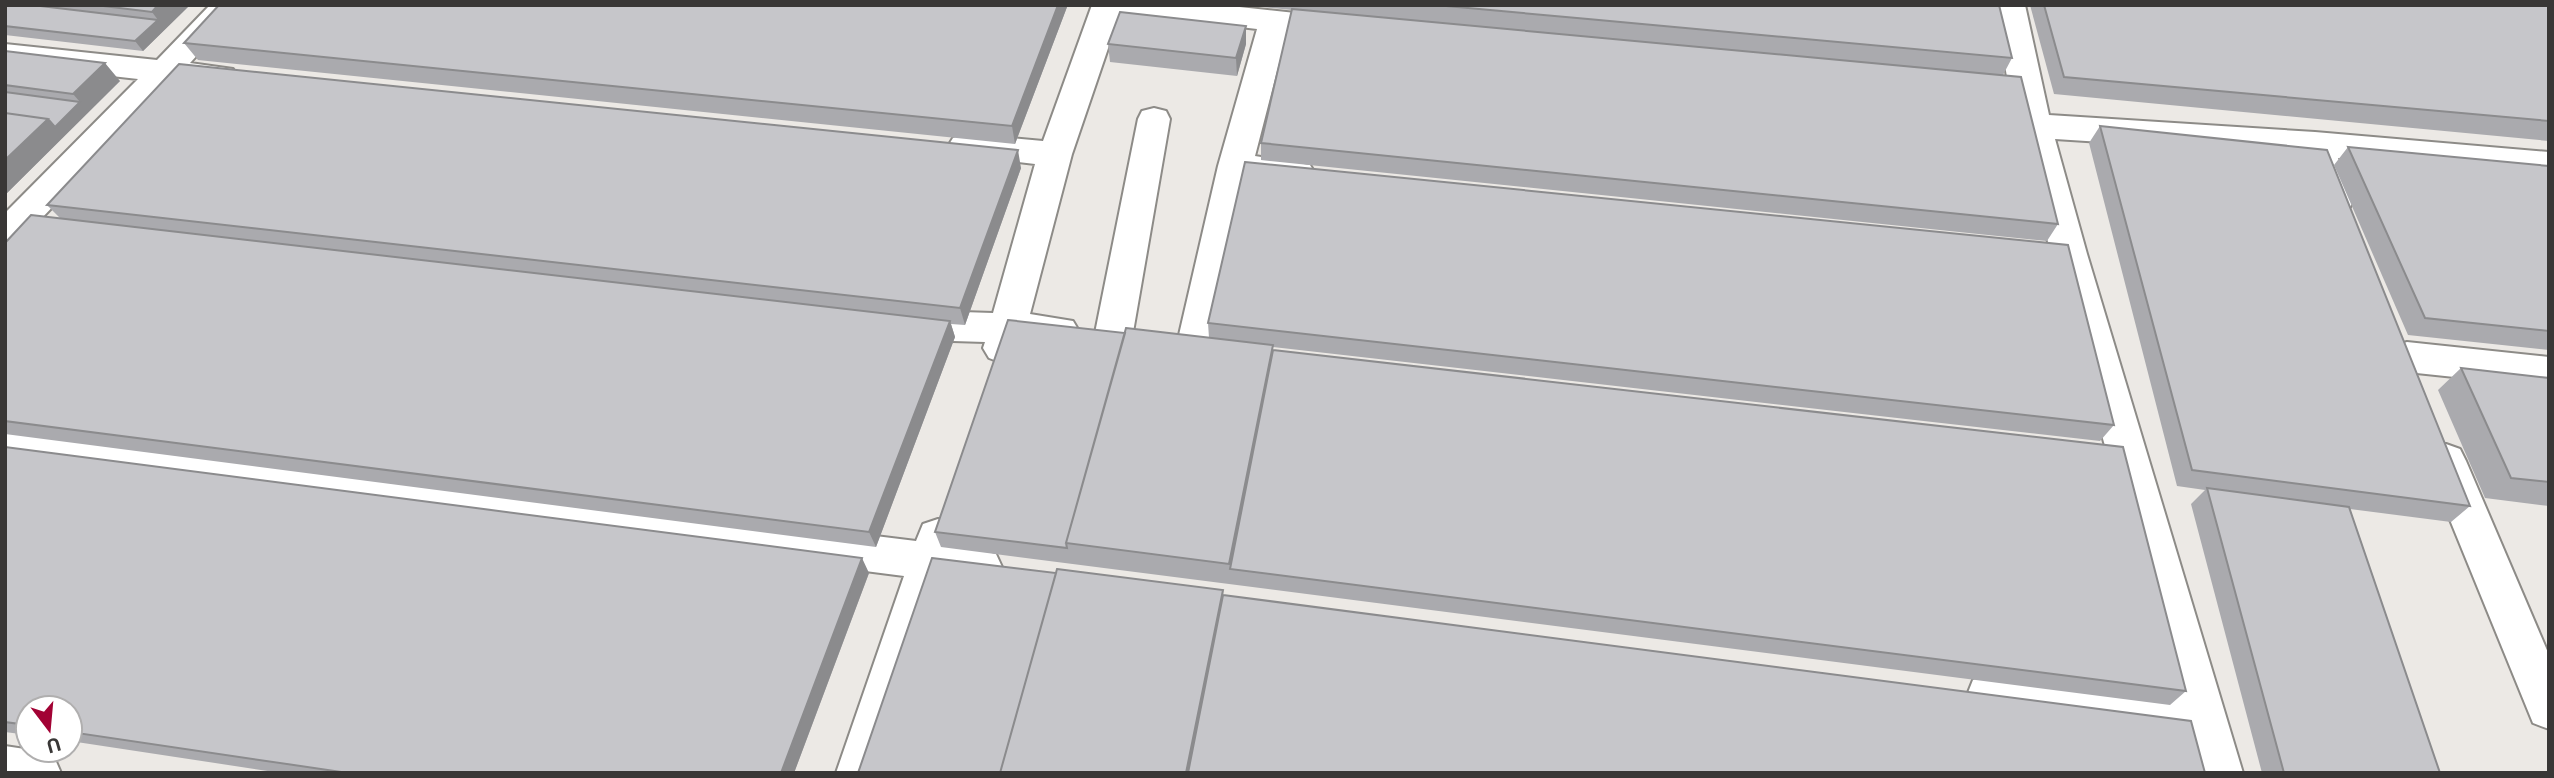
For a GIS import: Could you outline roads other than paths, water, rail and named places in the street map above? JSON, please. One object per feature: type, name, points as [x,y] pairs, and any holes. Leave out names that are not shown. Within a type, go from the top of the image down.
[{"type":"street","points":[[10,230],[228,5]]},
{"type":"street","points":[[992,377],[1010,325],[1055,154],[1107,5]]},
{"type":"street","points":[[1126,5],[1274,23],[1370,30]]},
{"type":"street","points":[[2010,5],[2012,82],[2036,126],[2069,254],[2110,454],[2205,723],[2220,773]]},
{"type":"street","points":[[1195,348],[1235,166],[1274,23]]},
{"type":"street","points":[[5,54],[249,80]]},
{"type":"street","points":[[1113,338],[1154,119]]},
{"type":"street","points":[[2036,126],[2315,144],[2549,164]]},
{"type":"street","points":[[937,144],[1055,154]]},
{"type":"street","points":[[2315,144],[2353,232]]},
{"type":"street","points":[[1235,166],[1331,176]]},
{"type":"street","points":[[10,230],[56,230]]},
{"type":"street","points":[[2032,249],[2069,254]]},
{"type":"street","points":[[2390,319],[2421,395]]},
{"type":"street","points":[[866,320],[935,328],[1010,325],[1237,353]]},
{"type":"street","points":[[2407,357],[2549,372]]},
{"type":"street","points":[[2436,434],[2535,643],[2549,708]]},
{"type":"street","points":[[5,444],[1023,573]]},
{"type":"street","points":[[859,773],[949,507]]},
{"type":"street","points":[[1950,690],[2205,723]]},
{"type":"street","points":[[5,768],[38,773]]}]
